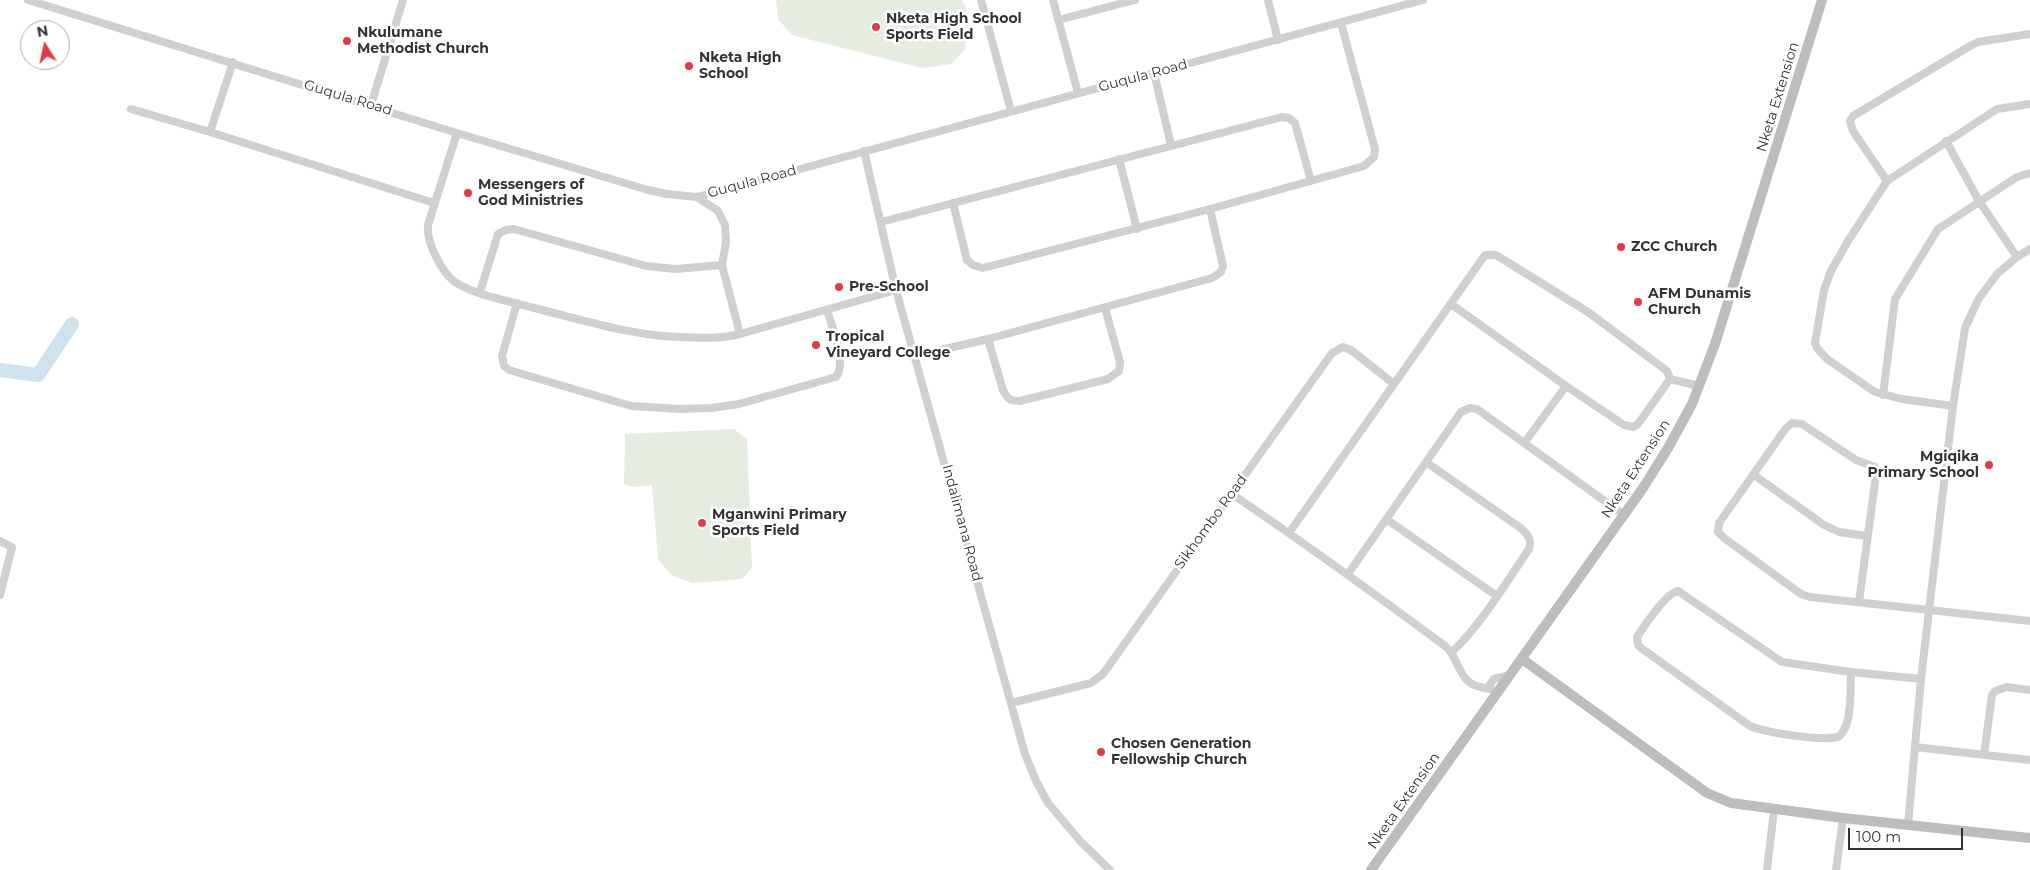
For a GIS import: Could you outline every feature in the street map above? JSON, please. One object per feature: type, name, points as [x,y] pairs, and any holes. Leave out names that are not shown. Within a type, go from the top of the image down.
[{"type":"street","name":"Guqula Road","points":[[28,0],[648,190],[698,197],[1423,0]]},
{"type":"street","points":[[370,105],[403,0]]},
{"type":"street","points":[[981,0],[1011,111]]},
{"type":"street","points":[[1053,0],[1078,93]]},
{"type":"street","points":[[1058,20],[1125,1],[1135,0]]},
{"type":"street","points":[[1268,0],[1278,40]]},
{"type":"street","name":"Nketa Extension","points":[[1371,870],[1624,515],[1668,448],[1699,386],[1723,320],[1822,0]]},
{"type":"street","points":[[953,203],[967,260],[973,266],[982,268],[1137,229],[1364,166],[1374,157],[1373,140],[1341,23]]},
{"type":"street","points":[[1887,181],[1853,131],[1850,121],[1854,116],[1978,42],[2030,34]]},
{"type":"street","points":[[210,132],[232,62]]},
{"type":"street","points":[[1154,72],[1171,146]]},
{"type":"street","points":[[1952,406],[1883,395],[1870,389],[1827,359],[1815,343],[1824,290],[1831,271],[1848,241],[1887,181],[1997,109],[2030,104]]},
{"type":"street","points":[[131,109],[434,203]]},
{"type":"street","points":[[881,222],[1286,117],[1295,123],[1311,180]]},
{"type":"street","points":[[457,133],[427,230],[432,247],[451,278],[461,285],[480,292],[517,304],[648,336],[714,339],[740,334],[896,290]]},
{"type":"street","points":[[1946,141],[1979,201],[2017,257]]},
{"type":"street","name":"Indalimana Road","points":[[864,151],[896,290],[1025,754],[1043,796],[1081,842],[1110,870]]},
{"type":"street","points":[[1119,159],[1137,229]]},
{"type":"street","points":[[1883,395],[1895,300],[1938,229],[2017,177],[2030,173]]},
{"type":"street","points":[[698,197],[718,211],[725,225],[726,242],[722,265],[740,334]]},
{"type":"street","points":[[915,356],[988,339],[1212,278],[1221,272],[1223,266],[1210,209]]},
{"type":"street","points":[[480,292],[496,238],[501,232],[510,229],[654,267],[688,269],[722,265]]},
{"type":"street","points":[[1908,825],[1921,679],[1952,406],[1967,323],[1987,287],[2008,264],[2030,249]]},
{"type":"street","points":[[1288,533],[1483,257],[1489,253],[1496,255],[1588,312],[1667,371],[1670,380]]},
{"type":"street","points":[[517,304],[502,356],[504,366],[509,370],[631,406],[681,409],[733,405],[836,378],[841,362],[827,310]]},
{"type":"street","points":[[1451,304],[1619,423],[1633,427],[1641,421],[1670,380]]},
{"type":"street","points":[[988,339],[1003,390],[1006,396],[1013,401],[1020,401],[1108,380],[1119,371],[1120,362],[1105,308]]},
{"type":"street","name":"Sikhombo Road","points":[[1011,703],[1071,689],[1097,679],[1109,665],[1332,353],[1343,347],[1350,350],[1394,384]]},
{"type":"street","points":[[1670,380],[1699,386]]},
{"type":"street","points":[[1526,442],[1566,386]]},
{"type":"street","points":[[1348,574],[1461,412],[1470,408],[1477,409],[1526,442],[1624,515]]},
{"type":"street","points":[[1859,602],[1876,475],[1875,467],[1856,460],[1802,424],[1795,422],[1786,428],[1719,523],[1720,535],[1806,596],[1859,602],[1930,610],[2030,621]]},
{"type":"street","points":[[1426,462],[1522,529],[1529,536],[1530,543],[1529,549],[1474,629],[1452,652]]},
{"type":"street","points":[[1754,475],[1824,525],[1839,532],[1867,536]]},
{"type":"street","points":[[1232,494],[1329,563],[1348,574],[1452,652],[1466,680],[1476,686],[1488,687],[1498,693]]},
{"type":"street","points":[[1386,520],[1497,596]]},
{"type":"street","points":[[0,541],[12,548],[0,595]]},
{"type":"street","points":[[1852,672],[1848,722],[1843,734],[1838,737],[1796,735],[1761,730],[1750,726],[1641,648],[1638,645],[1637,637],[1667,597],[1678,591],[1777,660],[1787,664],[1921,679]]},
{"type":"street","points":[[1522,659],[1707,793],[1731,803],[1774,810],[2030,838]]},
{"type":"street","points":[[1488,687],[1494,680],[1510,675]]},
{"type":"street","points":[[1984,755],[1992,696],[1995,691],[2007,687],[2030,690]]},
{"type":"street","points":[[1915,747],[2030,760]]},
{"type":"street","points":[[1767,870],[1774,810]]},
{"type":"street","points":[[1836,870],[1843,818]]},
{"type":"shaded area","name":"Nketa High School Sports Field","points":[[776,0],[962,0],[966,8],[967,34],[965,49],[952,64],[922,68],[792,35],[778,19]]},
{"type":"shaded area","name":"Mganwini Primary Sports Field","points":[[734,429],[747,439],[752,568],[742,579],[692,583],[671,575],[658,559],[652,485],[633,487],[624,484],[625,434]]},
{"type":"waterway","points":[[0,370],[38,375],[72,324]]},
{"type":"place","name":"Nketa High School Sports Field","points":[[876,27]]},
{"type":"place","name":"Nkulumane Methodist Church","points":[[347,41]]},
{"type":"place","name":"Nketa High School","points":[[689,66]]},
{"type":"place","name":"Messengers of God Ministries","points":[[468,193]]},
{"type":"place","name":"ZCC Church","points":[[1621,247]]},
{"type":"place","name":"Pre-School","points":[[839,287]]},
{"type":"place","name":"AFM Dunamis Church","points":[[1638,302]]},
{"type":"place","name":"Tropical Vineyard College","points":[[816,345]]},
{"type":"place","name":"Mgiqika Primary School","points":[[1989,465]]},
{"type":"place","name":"Mganwini Primary Sports Field","points":[[702,523]]},
{"type":"place","name":"Chosen Generation Fellowship Church","points":[[1101,752]]}]
